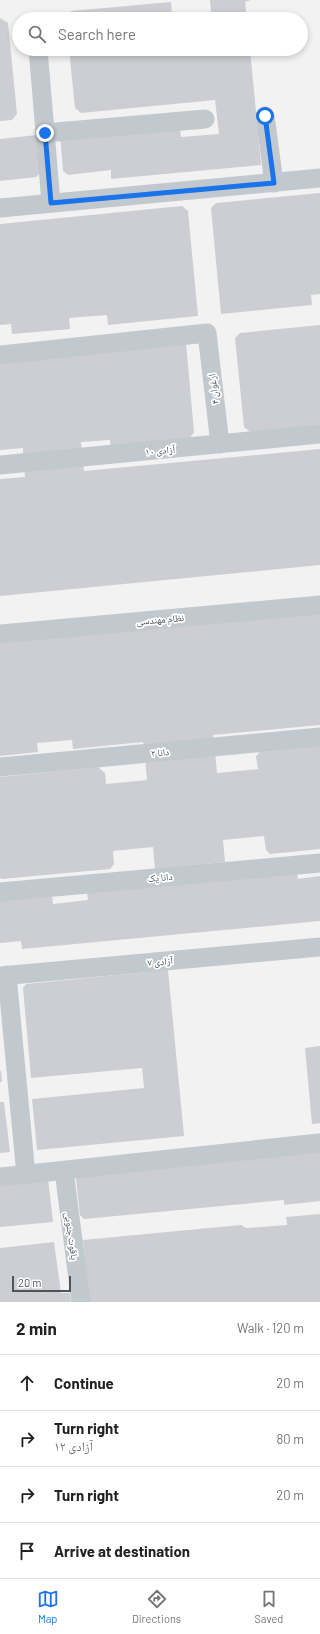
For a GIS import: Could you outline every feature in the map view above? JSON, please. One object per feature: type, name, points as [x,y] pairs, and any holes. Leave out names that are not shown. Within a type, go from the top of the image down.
[{"type":"street","points":[[39,56],[51,203]]},
{"type":"street","points":[[265,116],[274,183]]},
{"type":"street","points":[[45,133],[205,119]]},
{"type":"street","points":[[0,208],[320,178]]},
{"type":"street","name":"ارغوان ۴","points":[[0,355],[207,333],[220,444]]},
{"type":"street","name":"آزادی ۱۰","points":[[0,465],[320,434]]},
{"type":"street","name":"نظام مهندسی","points":[[0,634],[320,605]]},
{"type":"street","name":"دانا ۲","points":[[0,767],[320,737]]},
{"type":"street","name":"دانا یک","points":[[0,892],[320,863]]},
{"type":"street","name":"آزادی ۷","points":[[3,976],[320,947]]},
{"type":"street","points":[[3,976],[26,1175]]},
{"type":"street","points":[[0,1178],[319,1143]]},
{"type":"street","name":"یاقوت جنوبی","points":[[64,1171],[81,1302]]},
{"type":"building","points":[[210,0],[251,0],[245,2],[246,12],[211,12]]},
{"type":"building","points":[[171,2],[172,12],[70,12],[71,11]]},
{"type":"building","points":[[0,18],[8,23],[17,114],[12,120],[0,121]]},
{"type":"building","points":[[70,56],[251,56],[261,165],[111,179],[111,170],[68,175],[63,171],[60,133],[179,121],[181,137],[219,134],[215,100],[81,113],[75,108]]},
{"type":"building","points":[[37,135],[40,173],[36,177],[0,181],[0,139]]},
{"type":"building","points":[[320,193],[320,294],[311,295],[312,305],[221,314],[211,208],[216,203]]},
{"type":"building","points":[[182,206],[188,211],[198,316],[108,325],[107,315],[69,318],[70,329],[12,334],[11,324],[0,325],[0,224]]},
{"type":"building","points":[[320,325],[320,428],[250,432],[244,427],[235,338],[240,333]]},
{"type":"building","points":[[186,343],[194,432],[190,438],[111,448],[110,440],[81,442],[82,451],[23,457],[23,448],[0,450],[0,356]]},
{"type":"building","points":[[320,449],[320,565],[0,596],[0,479],[25,477],[24,468],[83,463],[84,471]]},
{"type":"building","points":[[320,612],[320,725],[213,735],[214,740],[144,747],[143,742],[73,749],[72,740],[37,743],[38,752],[0,756],[0,643]]},
{"type":"building","points":[[320,746],[320,849],[270,854],[266,850],[264,836],[223,840],[225,862],[155,869],[153,847],[113,851],[114,864],[110,869],[0,878],[0,777],[98,767],[105,773],[106,784],[147,780],[145,758],[215,751],[217,773],[258,769],[256,756],[260,752]]},
{"type":"building","points":[[297,871],[298,879],[320,876],[320,921],[22,949],[21,941],[0,943],[0,900],[52,895],[53,904],[88,900],[87,892]]},
{"type":"building","points":[[168,970],[184,1136],[37,1150],[32,1099],[144,1088],[142,1068],[31,1078],[23,988],[26,984]]},
{"type":"building","points":[[320,1046],[320,1123],[312,1124],[305,1048]]},
{"type":"building","points":[[1,1071],[2,1082],[0,1082]]},
{"type":"building","points":[[0,1102],[4,1102],[10,1152],[0,1153]]},
{"type":"building","points":[[320,1152],[320,1201],[284,1205],[284,1200],[84,1219],[80,1215],[76,1180],[80,1175]]},
{"type":"building","points":[[48,1178],[53,1222],[0,1227],[0,1183]]},
{"type":"building","points":[[320,1214],[320,1302],[89,1302],[83,1240],[241,1225],[246,1228],[287,1225],[286,1217]]},
{"type":"building","points":[[54,1242],[61,1293],[70,1293],[71,1302],[0,1302],[0,1248]]},
{"type":"route","points":[[45,133],[51,203],[274,183],[265,116]]}]
